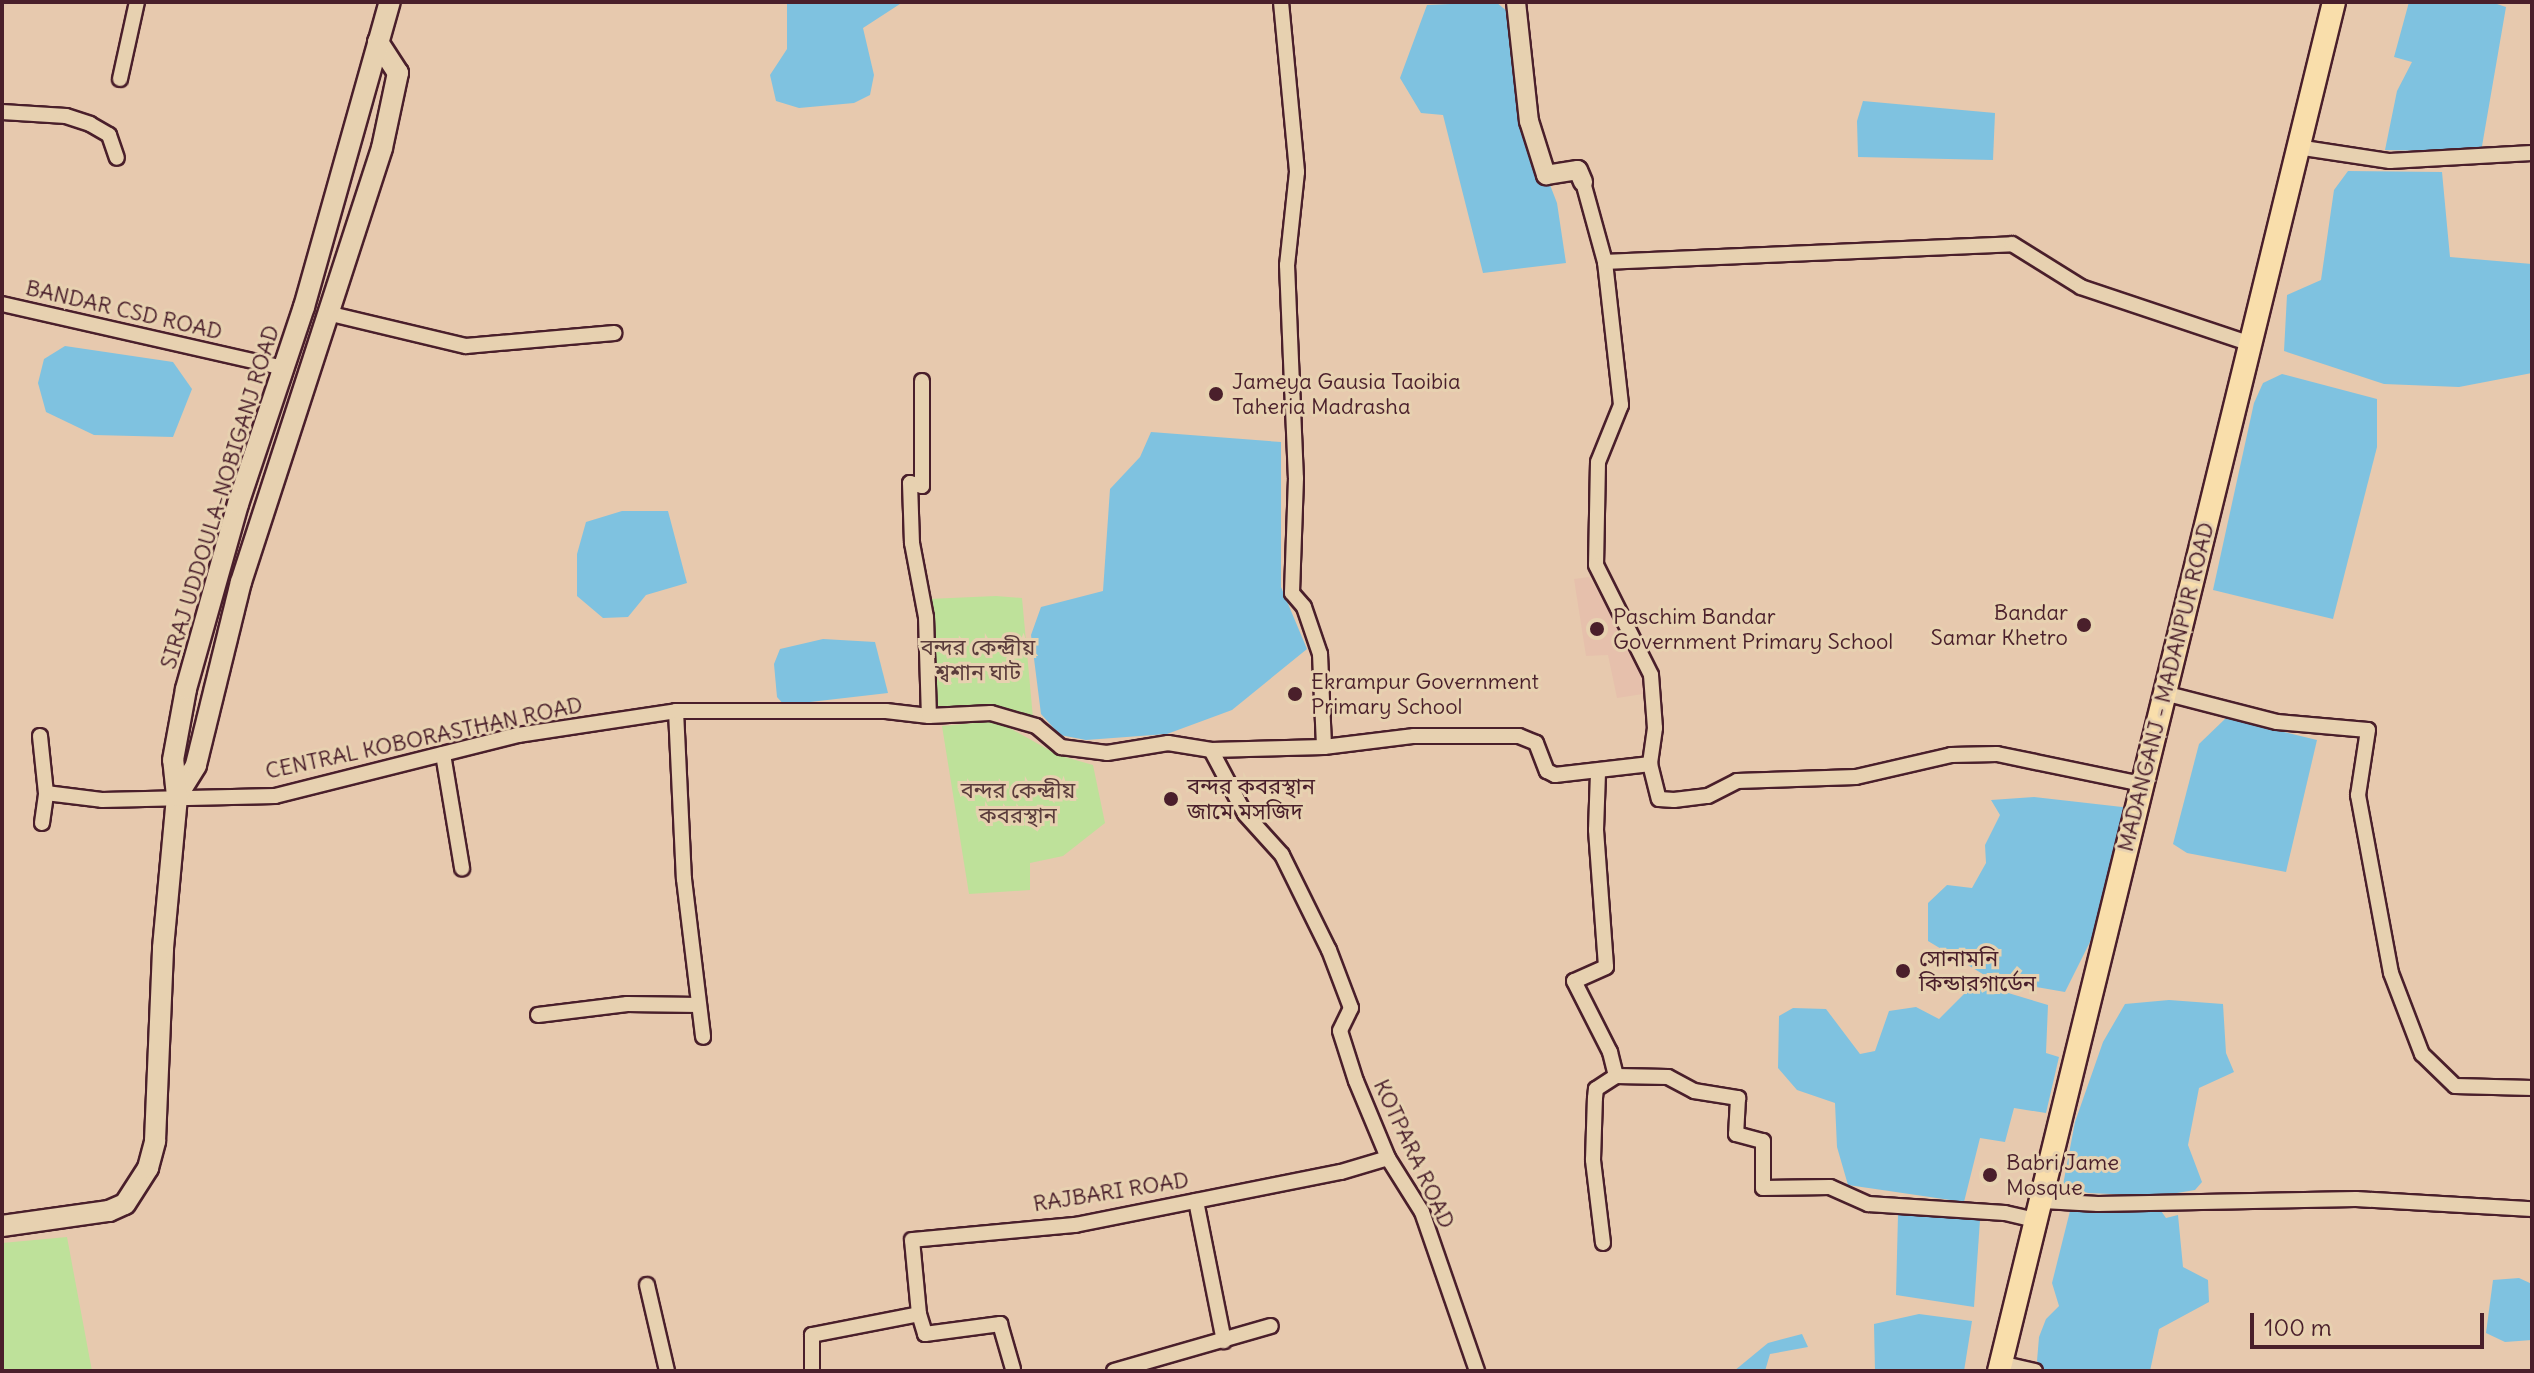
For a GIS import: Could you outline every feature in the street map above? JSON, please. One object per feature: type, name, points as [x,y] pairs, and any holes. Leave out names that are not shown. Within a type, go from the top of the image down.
[{"type":"main road","name":"SIRAJ UDDOULA-NOBIGANJ ROAD","points":[[2,1226],[109,1211],[125,1204],[148,1168],[155,1141],[163,948],[177,796],[173,760],[204,614],[284,368],[390,2]]},
{"type":"main road","name":"MADANGANJ - MADANPUR ROAD","points":[[1999,1367],[2041,1211],[2164,693],[2334,2]]},
{"type":"main road","name":"SIRAJ UDDOULA-NOBIGANJ ROAD","points":[[177,796],[196,765],[241,582],[397,90],[393,59],[378,42]]},
{"type":"main road","points":[[329,215],[355,223]]},
{"type":"street","points":[[120,79],[137,2]]},
{"type":"street","points":[[1281,2],[1297,172],[1287,265],[1296,478],[1292,593],[1304,607],[1320,654],[1324,747]]},
{"type":"street","points":[[1516,2],[1529,121],[1546,175],[1578,170],[1605,262],[1621,405],[1598,462],[1596,565],[1617,614],[1651,675],[1655,728],[1650,764],[1659,799],[1708,796],[1737,781],[1856,777],[1951,755],[1997,754],[2142,784]]},
{"type":"street","points":[[2,112],[66,116],[90,124],[109,135],[117,158]]},
{"type":"street","points":[[2297,147],[2390,161],[2532,153]]},
{"type":"street","points":[[1605,262],[2012,244],[2081,287],[2251,344]]},
{"type":"street","name":"BANDAR CSD ROAD","points":[[2,304],[284,368]]},
{"type":"street","points":[[327,313],[466,346],[614,333]]},
{"type":"street","points":[[922,381],[922,486],[910,483],[912,543],[926,617],[929,716]]},
{"type":"street","points":[[2164,693],[2277,722],[2368,730],[2358,795],[2391,973],[2422,1054],[2455,1086],[2532,1088]]},
{"type":"street","points":[[676,711],[684,879],[703,1037]]},
{"type":"street","name":"CENTRAL KOBORASTHAN ROAD","points":[[46,793],[102,800],[275,796],[518,735],[676,711],[886,711],[929,716],[991,713],[1036,726],[1061,747],[1107,753],[1168,743],[1211,750],[1324,747],[1414,736],[1519,736],[1536,743],[1547,771],[1555,775],[1598,773],[1650,764]]},
{"type":"street","points":[[40,736],[46,793],[42,823]]},
{"type":"street","name":"KOTPARA ROAD","points":[[1211,750],[1245,814],[1282,855],[1329,950],[1351,1008],[1340,1031],[1388,1158],[1422,1212],[1477,1371]]},
{"type":"street","points":[[443,754],[462,868]]},
{"type":"street","points":[[1598,773],[1596,830],[1606,967],[1574,981],[1610,1052],[1616,1076]]},
{"type":"street","points":[[538,1015],[627,1004],[699,1005]]},
{"type":"street","points":[[1603,1243],[1593,1160],[1595,1098],[1596,1089],[1616,1076],[1668,1077],[1694,1091],[1738,1098],[1736,1134],[1763,1141],[1763,1188],[1830,1187],[1868,1204],[2005,1213],[2111,1204],[2356,1199],[2532,1209]]},
{"type":"street","name":"RAJBARI ROAD","points":[[919,1314],[912,1240],[1075,1225],[1388,1158]]},
{"type":"street","points":[[1196,1201],[1224,1341]]},
{"type":"street","points":[[647,1285],[667,1371]]},
{"type":"street","points":[[812,1371],[812,1335],[919,1314],[925,1334],[1000,1324],[1013,1369]]},
{"type":"street","points":[[1114,1371],[1271,1326]]},
{"type":"street","points":[[1999,1367],[2035,1371]]},
{"type":"shaded area","points":[[1589,577],[1630,647],[1649,693],[1617,698],[1608,655],[1586,656],[1574,579]]},
{"type":"green space","name":"বন্দর কেন্দ্রীয় শ্বশান ঘাট","points":[[1022,598],[1033,718],[931,706],[928,599]]},
{"type":"green space","name":"বন্দর কেন্দ্রীয় কবরস্থান","points":[[997,721],[1058,755],[1093,765],[1105,823],[1063,856],[1030,863],[1030,890],[969,894],[942,726]]},
{"type":"green space","points":[[67,1237],[92,1371],[2,1371],[2,1243]]},
{"type":"water","points":[[787,2],[903,2],[863,28],[874,75],[870,95],[854,103],[799,108],[776,101],[770,75],[787,49]]},
{"type":"water","points":[[1496,2],[1521,23],[1530,133],[1557,203],[1566,263],[1483,273],[1443,115],[1421,113],[1400,78],[1427,5]]},
{"type":"water","points":[[2409,2],[2491,2],[2506,7],[2481,152],[2385,150],[2397,91],[2412,62],[2394,57]]},
{"type":"water","points":[[1863,101],[1995,113],[1993,160],[1858,157],[1857,121]]},
{"type":"water","points":[[2348,171],[2442,172],[2450,257],[2532,264],[2532,373],[2459,387],[2384,384],[2284,351],[2287,295],[2321,280],[2334,190]]},
{"type":"water","points":[[65,346],[173,362],[192,389],[173,437],[94,435],[46,412],[38,383],[44,359]]},
{"type":"water","points":[[2282,374],[2377,399],[2377,447],[2333,619],[2213,590],[2254,403],[2263,383]]},
{"type":"water","points":[[1151,432],[1281,442],[1281,587],[1307,649],[1232,710],[1167,734],[1086,740],[1060,735],[1041,714],[1031,635],[1041,607],[1103,591],[1110,489],[1140,457]]},
{"type":"water","points":[[622,511],[668,511],[687,583],[646,595],[628,617],[603,618],[577,596],[577,554],[586,522]]},
{"type":"water","points":[[823,639],[875,642],[888,693],[784,705],[777,697],[774,664],[780,649]]},
{"type":"water","points":[[2226,718],[2317,740],[2286,872],[2187,853],[2173,844],[2199,744]]},
{"type":"water","points":[[2034,797],[2131,808],[2096,930],[2065,992],[1991,979],[1928,941],[1928,903],[1947,885],[1972,888],[1986,863],[1985,845],[2000,815],[1991,800]]},
{"type":"water","points":[[1975,983],[2048,1005],[2046,1053],[2059,1057],[2046,1113],[2014,1108],[2005,1142],[1980,1138],[1964,1202],[1848,1185],[1837,1147],[1835,1103],[1797,1090],[1778,1068],[1779,1016],[1793,1008],[1826,1009],[1860,1054],[1875,1051],[1889,1011],[1916,1007],[1939,1019]]},
{"type":"water","points":[[2169,1000],[2223,1004],[2226,1053],[2234,1072],[2199,1088],[2188,1145],[2202,1182],[2195,1190],[2159,1196],[2088,1193],[2063,1185],[2075,1122],[2103,1042],[2125,1004]]},
{"type":"water","points":[[2159,1208],[2166,1218],[2178,1215],[2183,1267],[2208,1280],[2209,1302],[2159,1329],[2150,1371],[2043,1369],[2037,1361],[2039,1337],[2046,1319],[2059,1306],[2052,1283],[2070,1211]]},
{"type":"water","points":[[1908,1213],[1980,1220],[1974,1307],[1896,1295],[1898,1215]]},
{"type":"water","points":[[2519,1278],[2532,1284],[2532,1340],[2505,1342],[2486,1333],[2493,1280]]},
{"type":"water","points":[[1919,1314],[1972,1321],[1964,1371],[1875,1371],[1874,1324]]},
{"type":"water","points":[[1802,1334],[1808,1347],[1770,1354],[1765,1371],[1734,1371],[1768,1343]]},
{"type":"place","name":"Jameya Gausia Taoibia Taheria Madrasha","points":[[1216,394]]},
{"type":"place","name":"Bandar Samar Khetro","points":[[2084,625]]},
{"type":"place","name":"Paschim Bandar Government Primary School","points":[[1597,629]]},
{"type":"place","name":"Ekrampur Government Primary School","points":[[1295,694]]},
{"type":"place","name":"বন্দর কবরস্থান জামে মসজিদ","points":[[1171,799]]},
{"type":"place","name":"সোনামনি কিন্ডারগার্ডেন","points":[[1903,971]]},
{"type":"place","name":"Babri Jame Mosque","points":[[1990,1175]]}]
